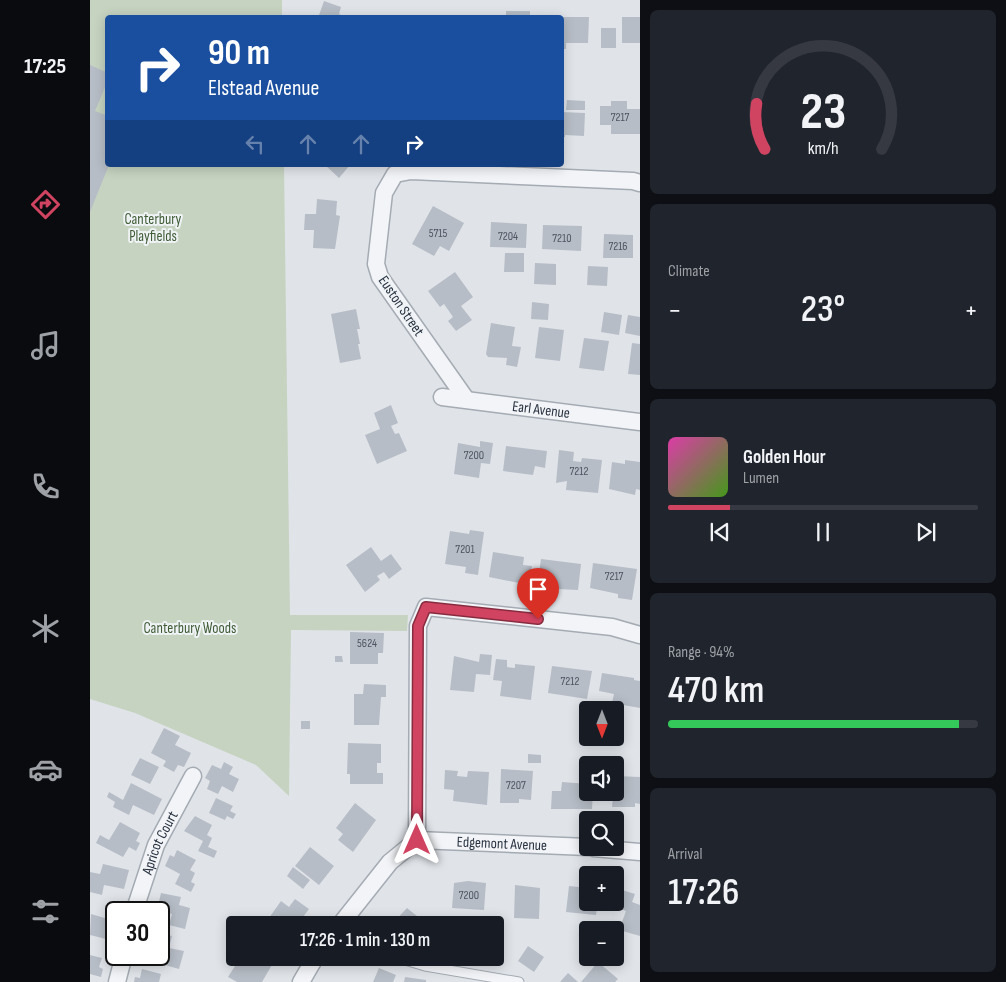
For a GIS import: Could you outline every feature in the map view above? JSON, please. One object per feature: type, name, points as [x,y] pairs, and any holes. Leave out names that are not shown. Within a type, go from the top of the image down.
[{"type":"street","name":"Euston Street","points":[[466,398],[380,277],[376,264],[384,193],[395,174],[412,171],[634,181],[640,183]]},
{"type":"street","name":"Earl Avenue","points":[[442,396],[640,422]]},
{"type":"street","points":[[351,916],[390,862],[417,840],[418,626],[426,607],[612,627],[640,635]]},
{"type":"street","name":"Apricot Court","points":[[138,901],[156,845],[193,776]]},
{"type":"street","name":"Edgemont Avenue","points":[[417,840],[579,847]]},
{"type":"street","points":[[624,851],[640,852]]},
{"type":"street","points":[[117,982],[121,966]]},
{"type":"street","points":[[300,982],[310,966]]},
{"type":"lane","points":[[425,966],[519,982]]},
{"type":"green space","name":"Canterbury Woods","points":[[90,0],[282,0],[282,15],[105,15],[105,167],[284,167],[290,615],[408,615],[407,631],[291,630],[289,796],[256,765],[135,713],[90,699]]},
{"type":"building","points":[[324,1],[341,7],[339,14],[341,15],[319,15]]},
{"type":"building","points":[[506,11],[530,11],[530,15],[506,15]]},
{"type":"building","points":[[564,17],[589,17],[588,43],[566,43],[566,49],[564,49]]},
{"type":"building","points":[[622,17],[640,17],[640,43],[622,43]]},
{"type":"building","points":[[601,28],[616,28],[616,48],[601,48]]},
{"type":"building","points":[[90,65],[105,72],[105,87],[95,111],[105,115],[105,167],[108,167],[90,212]]},
{"type":"building","points":[[567,100],[585,101],[585,110],[566,110]]},
{"type":"building","points":[[611,101],[627,101],[627,109],[640,109],[640,134],[611,134],[611,125],[600,125],[600,106],[611,106]]},
{"type":"building","points":[[564,112],[585,113],[584,136],[565,135],[565,137]]},
{"type":"building","points":[[327,167],[348,167],[339,178]]},
{"type":"building","points":[[317,199],[337,201],[336,215],[340,216],[335,249],[313,248],[314,230],[304,230],[305,214],[316,214]]},
{"type":"building","points":[[433,206],[464,223],[449,251],[440,246],[434,256],[412,244]]},
{"type":"building","points":[[491,222],[527,224],[526,248],[490,247]]},
{"type":"building","points":[[543,225],[582,226],[581,251],[542,249]]},
{"type":"building","points":[[604,234],[633,235],[633,258],[603,258]]},
{"type":"building","points":[[505,253],[524,253],[524,272],[504,272]]},
{"type":"building","points":[[535,263],[556,264],[556,285],[534,284]]},
{"type":"building","points":[[588,266],[608,267],[607,286],[587,285]]},
{"type":"building","points":[[455,272],[473,297],[461,306],[472,320],[456,331],[448,321],[453,317],[444,304],[440,307],[428,291]]},
{"type":"building","points":[[532,302],[549,304],[548,320],[531,319]]},
{"type":"building","points":[[356,309],[360,329],[357,329],[361,359],[340,363],[331,314]]},
{"type":"building","points":[[604,312],[622,315],[619,335],[601,332]]},
{"type":"building","points":[[628,315],[640,317],[640,336],[625,333]]},
{"type":"building","points":[[491,323],[515,327],[512,346],[521,347],[517,367],[506,365],[507,358],[488,357],[486,354]]},
{"type":"building","points":[[539,327],[564,330],[560,361],[535,358]]},
{"type":"building","points":[[584,338],[609,341],[604,371],[579,368]]},
{"type":"building","points":[[632,343],[640,344],[640,375],[628,374]]},
{"type":"building","points":[[391,405],[398,423],[391,426],[395,434],[399,433],[407,451],[377,464],[365,435],[380,429],[374,413]]},
{"type":"building","points":[[480,441],[493,443],[490,464],[481,463],[479,478],[454,474],[458,443],[480,447]]},
{"type":"building","points":[[506,446],[547,451],[545,468],[535,466],[533,475],[503,471]]},
{"type":"building","points":[[559,450],[574,452],[573,461],[581,462],[582,458],[602,460],[598,493],[566,490],[567,481],[556,483]]},
{"type":"building","points":[[625,460],[640,462],[640,490],[636,489],[635,495],[609,489],[612,462],[625,464]]},
{"type":"building","points":[[470,530],[484,532],[478,575],[465,573],[466,567],[445,564],[450,531],[469,534]]},
{"type":"building","points":[[371,547],[381,561],[391,554],[402,569],[389,579],[384,572],[377,576],[380,580],[365,592],[346,565]]},
{"type":"building","points":[[493,552],[524,557],[523,565],[532,566],[529,585],[489,577]]},
{"type":"building","points":[[541,559],[581,564],[578,590],[537,588]]},
{"type":"building","points":[[593,563],[637,569],[632,600],[618,598],[618,594],[590,588]]},
{"type":"building","points":[[350,632],[384,633],[383,653],[378,653],[378,664],[350,664]]},
{"type":"building","points":[[480,654],[492,655],[490,675],[476,674],[474,692],[450,690],[454,656],[479,662]]},
{"type":"building","points":[[335,656],[342,656],[343,662],[335,662]]},
{"type":"building","points":[[496,659],[507,660],[507,667],[515,668],[515,664],[535,666],[531,700],[500,696],[502,681],[493,680]]},
{"type":"building","points":[[552,666],[592,671],[587,699],[548,693]]},
{"type":"building","points":[[602,673],[634,678],[634,680],[640,681],[640,708],[624,705],[624,701],[612,701],[614,694],[599,691]]},
{"type":"building","points":[[364,684],[386,685],[386,697],[381,697],[379,725],[354,725],[354,694],[363,694]]},
{"type":"building","points":[[301,721],[310,721],[310,729],[301,729]]},
{"type":"building","points":[[164,728],[180,736],[175,745],[191,753],[184,767],[178,765],[174,772],[163,766],[166,761],[151,753]]},
{"type":"building","points":[[348,743],[381,744],[381,763],[377,763],[377,773],[383,773],[383,784],[350,784],[350,774],[347,774]]},
{"type":"building","points":[[528,754],[541,755],[541,763],[528,763]]},
{"type":"building","points":[[140,758],[159,767],[150,784],[131,775]]},
{"type":"building","points":[[224,762],[233,767],[229,774],[239,779],[233,792],[222,786],[218,794],[207,789],[210,781],[205,778],[212,765],[221,769]]},
{"type":"building","points":[[501,769],[533,771],[531,800],[519,799],[519,803],[500,803]]},
{"type":"building","points":[[445,770],[458,771],[457,776],[467,777],[468,771],[489,772],[487,805],[453,801],[454,790],[444,789]]},
{"type":"building","points":[[624,776],[640,777],[640,804],[635,803],[635,807],[612,807],[613,801],[624,801]]},
{"type":"building","points":[[562,782],[579,783],[579,801],[592,801],[592,809],[551,809],[552,791],[561,791]]},
{"type":"building","points":[[131,783],[162,799],[154,815],[133,805],[129,815],[113,807],[115,802],[107,797],[109,792],[123,800]]},
{"type":"building","points":[[216,798],[233,806],[230,811],[236,814],[233,819],[227,816],[225,820],[209,813]]},
{"type":"building","points":[[355,803],[376,820],[353,852],[338,840],[343,834],[336,828]]},
{"type":"building","points":[[195,816],[212,825],[207,835],[212,838],[208,847],[217,851],[214,858],[198,851],[203,841],[184,831]]},
{"type":"building","points":[[120,822],[140,833],[136,841],[140,843],[136,851],[129,847],[123,857],[96,843],[100,835],[109,840]]},
{"type":"building","points":[[310,847],[334,866],[319,885],[295,866]]},
{"type":"building","points":[[177,850],[196,860],[190,870],[195,873],[191,882],[195,884],[191,892],[175,884],[180,874],[165,866],[170,855],[174,857]]},
{"type":"building","points":[[103,864],[129,870],[124,889],[104,885],[102,895],[90,892],[90,872],[100,874]]},
{"type":"building","points":[[293,867],[310,880],[303,889],[287,876]]},
{"type":"building","points":[[468,881],[486,883],[484,910],[452,908],[454,883]]},
{"type":"building","points":[[515,885],[540,888],[539,919],[514,918]]},
{"type":"building","points":[[569,886],[579,887],[579,911],[597,911],[596,915],[566,912]]},
{"type":"building","points":[[624,891],[635,894],[632,902],[640,905],[640,936],[624,931],[624,921],[622,921],[626,911],[624,910]]},
{"type":"building","points":[[161,893],[181,897],[179,905],[190,908],[185,929],[170,925],[172,914],[170,913],[170,901],[159,901]]},
{"type":"building","points":[[295,899],[309,909],[304,916],[270,916],[281,901],[289,907]]},
{"type":"building","points":[[407,908],[417,916],[399,916]]},
{"type":"building","points":[[91,914],[105,918],[105,939],[90,935]]},
{"type":"building","points":[[528,946],[544,957],[534,972],[518,961]]},
{"type":"building","points":[[170,948],[184,951],[179,969],[168,966]]},
{"type":"building","points":[[90,955],[102,958],[99,967],[103,969],[101,977],[90,974]]},
{"type":"building","points":[[235,966],[271,966],[262,982],[237,982],[228,977]]},
{"type":"building","points":[[595,966],[603,966],[618,979],[615,982],[581,982]]},
{"type":"building","points":[[379,968],[396,975],[393,982],[373,982]]},
{"type":"building","points":[[142,969],[161,974],[159,982],[134,982],[135,977],[140,978]]},
{"type":"building","points":[[568,973],[578,982],[560,982]]},
{"type":"building","points":[[405,977],[426,980],[426,982],[404,982]]},
{"type":"route","points":[[417,840],[418,626],[426,607],[538,619]]},
{"type":"park label","name":"Canterbury Playfields","points":[[153,228]]}]
